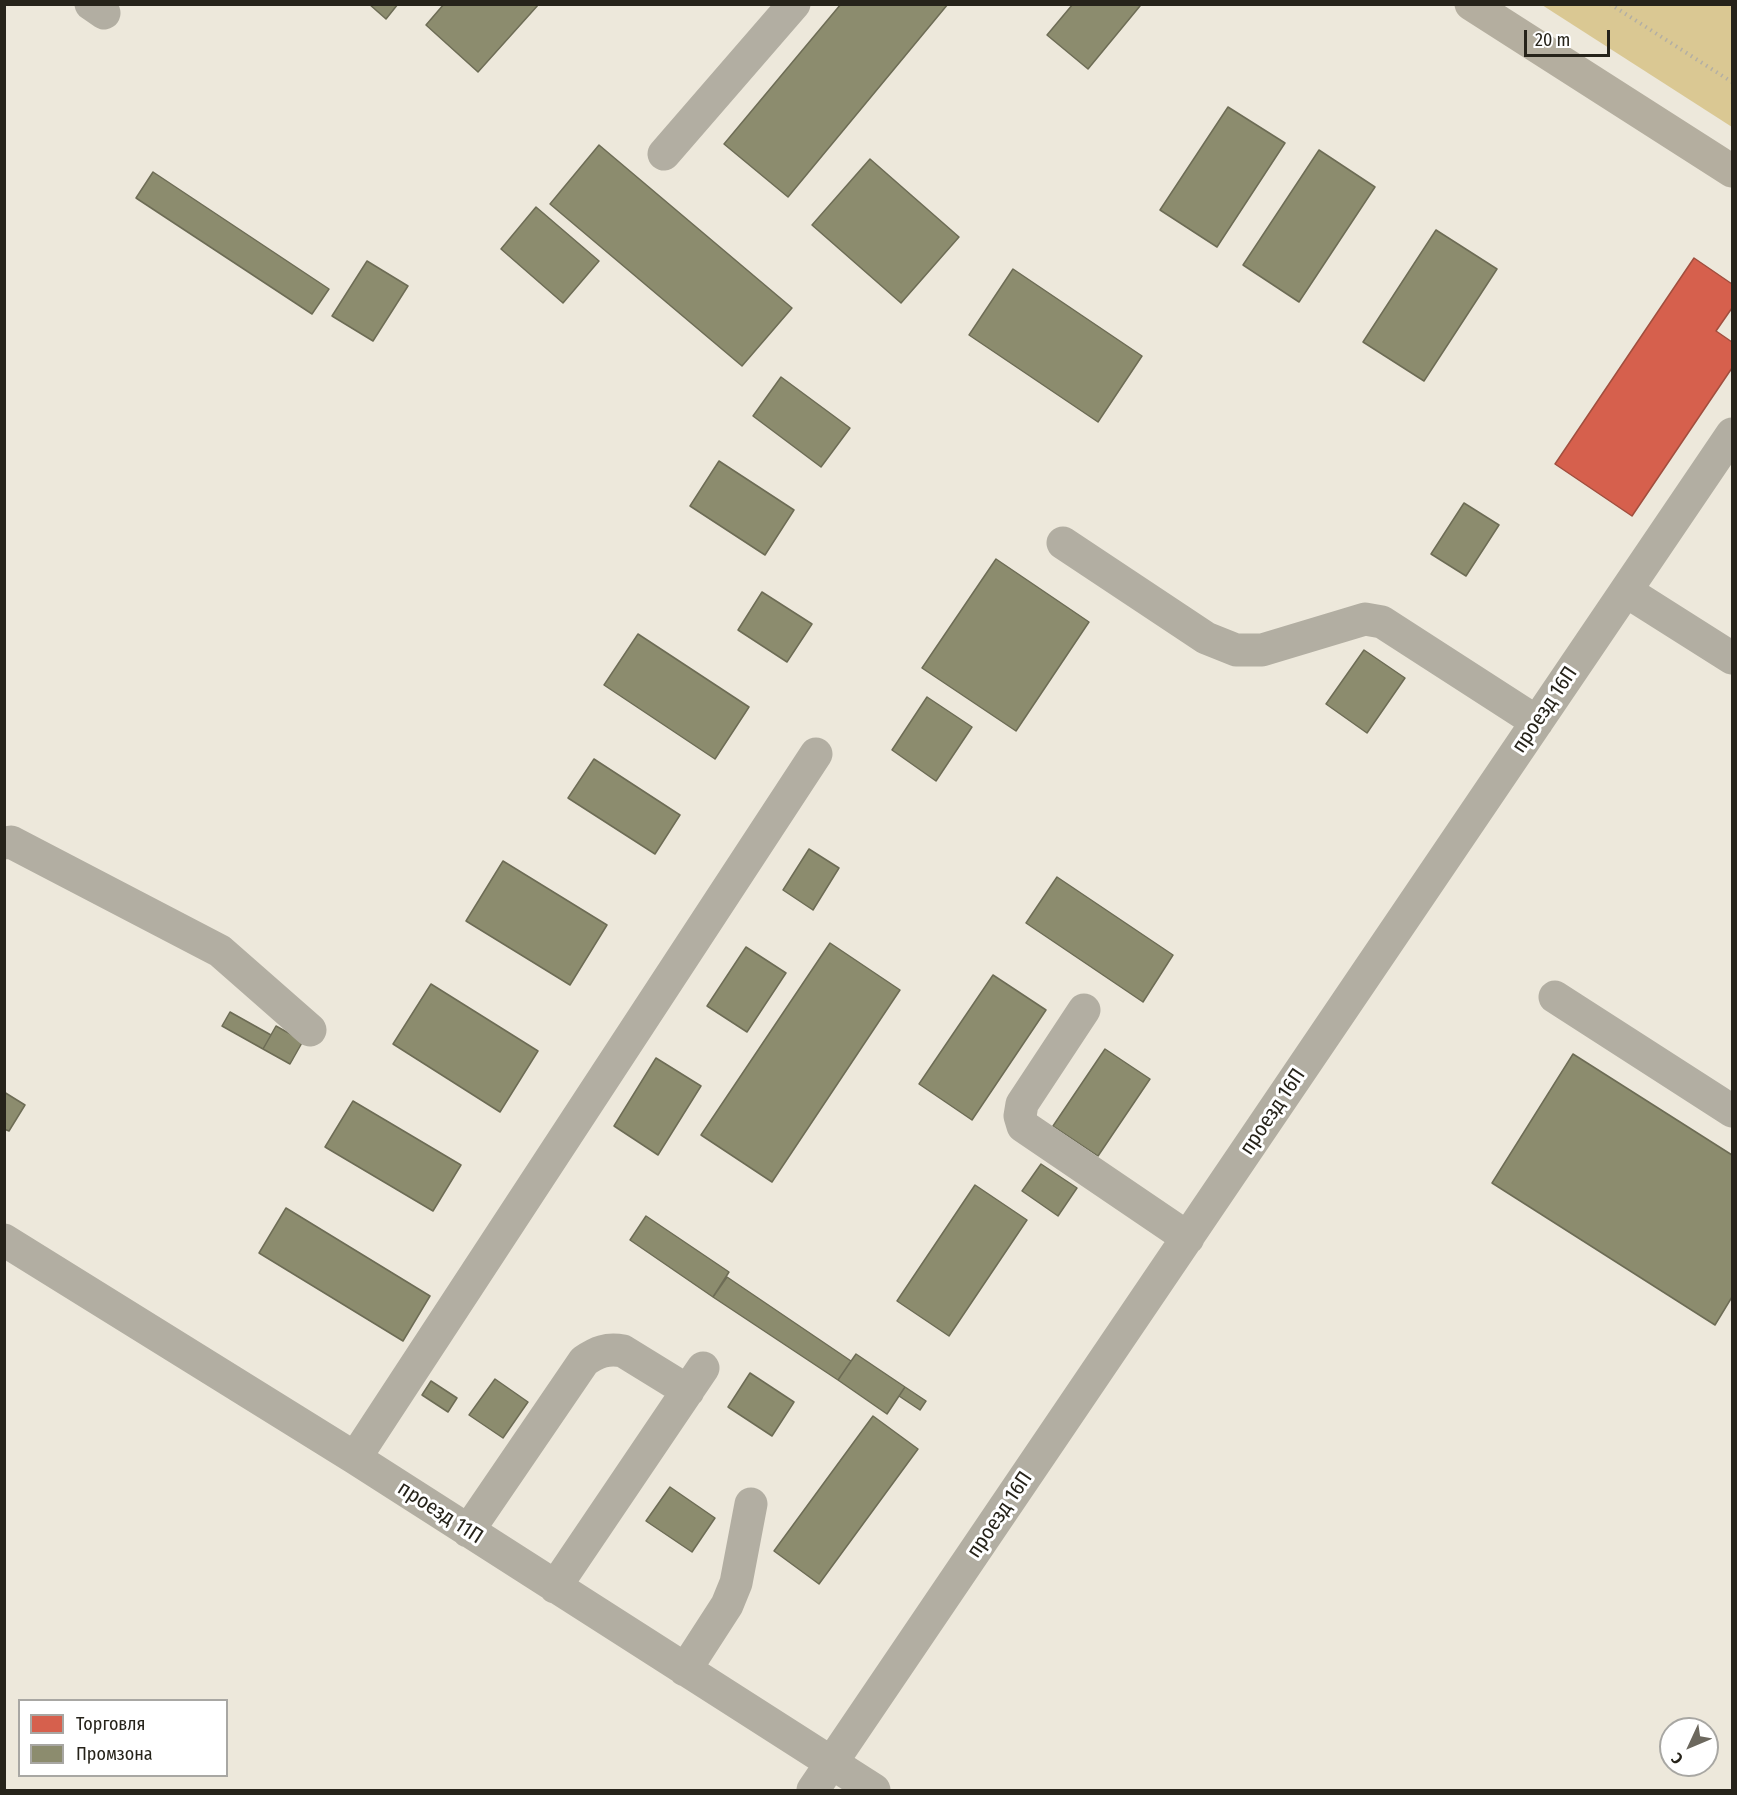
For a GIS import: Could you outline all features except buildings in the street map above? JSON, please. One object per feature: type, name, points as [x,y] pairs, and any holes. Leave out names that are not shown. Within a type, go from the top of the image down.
[{"type":"main road","points":[[1471,4],[1732,171]]},
{"type":"street","points":[[664,154],[794,4]]},
{"type":"street","name":"проезд 16П","points":[[813,1791],[1732,434]]},
{"type":"street","points":[[1063,543],[1206,638],[1236,650],[1262,650],[1365,619],[1382,622],[1537,722]]},
{"type":"street","points":[[1626,591],[1732,658]]},
{"type":"street","points":[[355,1458],[816,754]]},
{"type":"street","points":[[4,843],[11,842],[220,951],[310,1030]]},
{"type":"street","points":[[1555,998],[1732,1111]]},
{"type":"street","points":[[1084,1010],[1022,1104],[1020,1116],[1023,1126],[1188,1238]]},
{"type":"street","name":"проезд 11П","points":[[4,1240],[355,1458],[874,1791]]},
{"type":"street","points":[[468,1531],[584,1361],[598,1352],[612,1349],[623,1351],[695,1379],[555,1587]]},
{"type":"street","points":[[685,1670],[727,1605],[736,1583],[752,1504]]},
{"type":"path","points":[[1610,4],[1732,82]]},
{"type":"shaded area","points":[[1542,5],[1732,5],[1732,127]]}]
